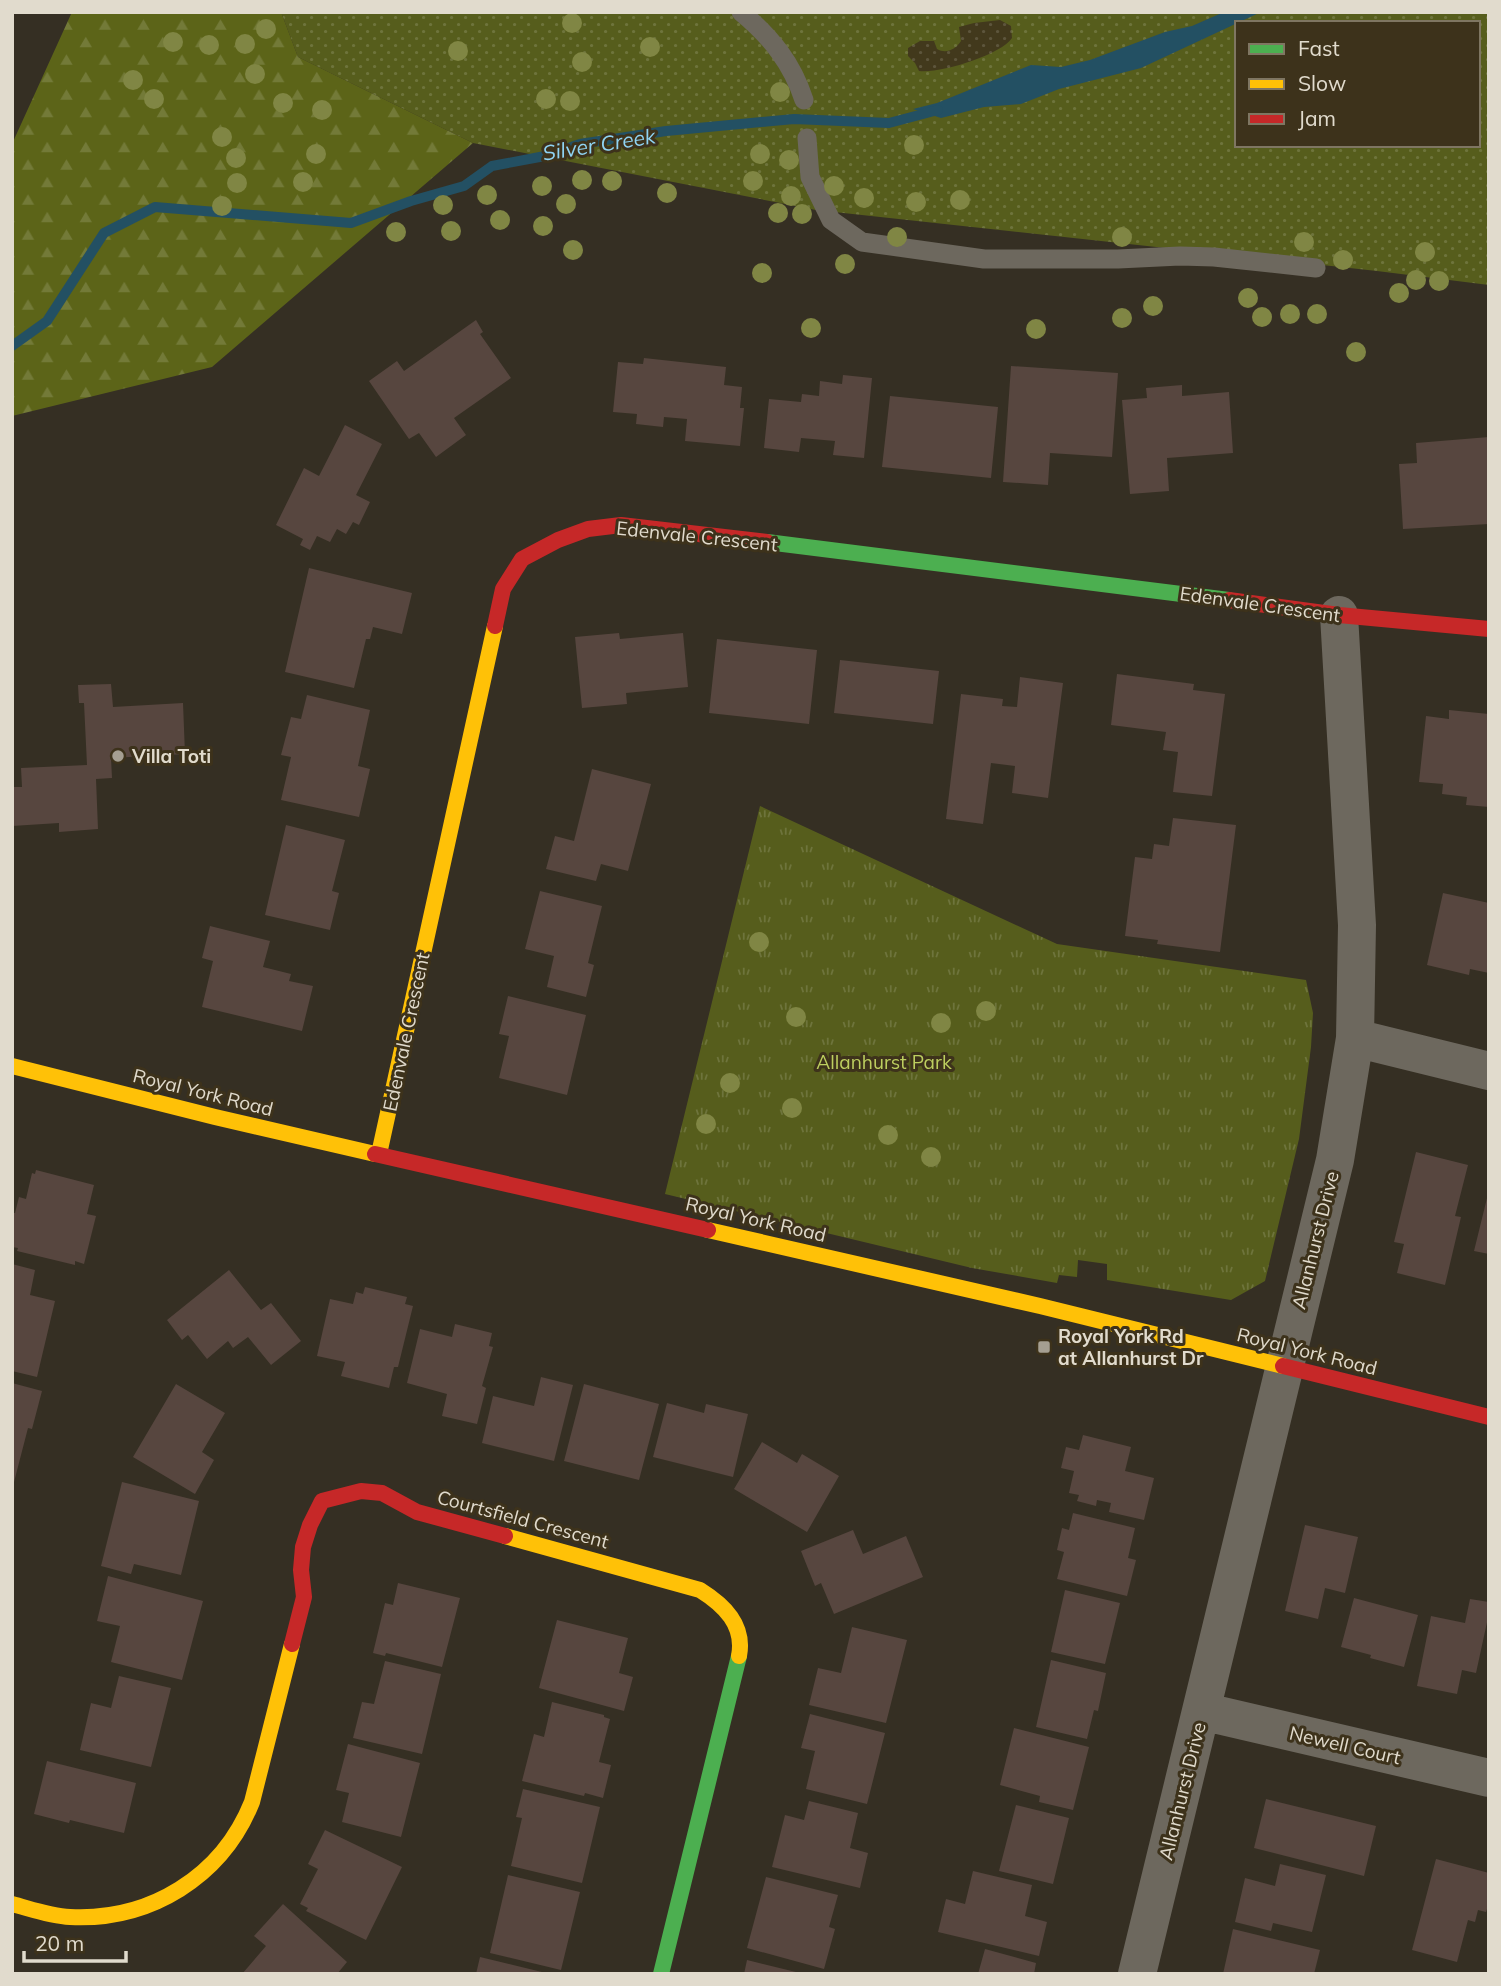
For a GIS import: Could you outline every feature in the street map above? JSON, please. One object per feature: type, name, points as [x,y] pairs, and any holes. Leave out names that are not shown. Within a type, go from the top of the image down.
[{"type":"street","name":"Edenvale Crescent","points":[[379,1154],[503,589],[522,559],[558,540],[588,528],[621,525],[1092,581],[1339,615],[1489,629]]},
{"type":"street","name":"Allanhurst Drive","points":[[1137,1974],[1335,1160],[1355,1038],[1357,925],[1339,615]]},
{"type":"street","points":[[1355,1038],[1489,1071]]},
{"type":"street","name":"Royal York Road","points":[[12,1066],[215,1117],[1040,1306],[1489,1417]]},
{"type":"street","name":"Courtsfield Crescent","points":[[12,1904],[68,1917],[108,1917],[166,1900],[220,1856],[242,1824],[257,1787],[304,1597],[300,1576],[301,1554],[308,1526],[322,1501],[349,1492],[377,1491],[400,1500],[417,1512],[699,1590],[723,1604],[737,1626],[740,1651],[662,1974]]},
{"type":"street","name":"Newell Court","points":[[1201,1711],[1489,1778]]},
{"type":"lane","points":[[741,12],[760,27],[779,48],[797,79],[804,100]]},
{"type":"lane","points":[[807,138],[810,177],[831,220],[862,242],[984,258],[1214,257],[1316,268]]},
{"type":"green space","points":[[72,12],[281,12],[298,57],[473,143],[212,367],[12,416],[12,144]]},
{"type":"green space","points":[[281,12],[1489,12],[1489,285],[816,210],[473,143],[298,57]]},
{"type":"green space","name":"Allanhurst Park","points":[[760,806],[1057,944],[1306,980],[1313,1013],[1299,1139],[1265,1281],[1231,1300],[1107,1280],[1107,1264],[1078,1260],[1077,1277],[1059,1275],[1057,1283],[972,1268],[665,1194]]},
{"type":"sand","points":[[1000,20],[1011,26],[1012,38],[996,51],[983,57],[954,66],[919,71],[908,56],[908,48],[920,41],[934,41],[937,49],[950,50],[961,41],[959,27]]},
{"type":"water","points":[[1224,12],[1261,12],[1242,21],[1235,21],[1235,24],[1141,68],[1059,89],[1021,104],[984,107],[941,118],[913,109],[937,103],[1031,65],[1061,67],[1090,60],[1165,32],[1192,26]]},
{"type":"building","points":[[476,320],[483,332],[480,334],[511,378],[454,418],[466,435],[436,457],[419,433],[409,439],[369,381],[397,361],[404,371]]},
{"type":"building","points":[[644,358],[726,367],[724,385],[742,387],[740,408],[744,408],[740,446],[685,441],[687,419],[664,417],[663,427],[636,424],[637,414],[613,412],[618,362],[643,364]]},
{"type":"building","points":[[1011,366],[1118,373],[1112,457],[1050,453],[1048,485],[1003,482]]},
{"type":"building","points":[[843,375],[872,378],[864,458],[833,455],[835,441],[801,438],[799,452],[764,448],[769,399],[801,402],[802,394],[819,396],[820,381],[842,384]]},
{"type":"building","points":[[1182,385],[1182,396],[1229,392],[1233,453],[1167,458],[1169,491],[1130,494],[1122,400],[1147,398],[1146,388]]},
{"type":"building","points":[[890,396],[998,407],[991,478],[882,467]]},
{"type":"building","points":[[345,425],[382,444],[356,495],[370,502],[359,525],[353,522],[346,534],[337,529],[330,542],[317,536],[310,550],[300,545],[303,539],[276,525],[304,468],[319,476]]},
{"type":"building","points":[[1489,437],[1489,524],[1403,529],[1399,464],[1417,463],[1416,443]]},
{"type":"building","points":[[309,568],[412,593],[402,634],[373,627],[370,639],[366,639],[354,688],[285,672]]},
{"type":"building","points":[[619,633],[620,639],[683,633],[688,687],[626,693],[627,704],[582,708],[575,637]]},
{"type":"building","points":[[717,639],[817,650],[809,724],[709,713]]},
{"type":"building","points":[[840,660],[939,671],[933,724],[834,713]]},
{"type":"building","points":[[1117,674],[1194,684],[1193,690],[1225,694],[1212,796],[1173,792],[1178,752],[1163,750],[1166,732],[1111,725]]},
{"type":"building","points":[[1020,677],[1063,683],[1048,798],[1012,793],[1015,766],[991,763],[983,824],[946,819],[961,694],[1003,699],[1002,706],[1017,707]]},
{"type":"building","name":"Villa Toti","points":[[111,684],[113,707],[183,703],[185,754],[111,758],[112,778],[96,779],[98,829],[59,832],[59,823],[12,826],[12,787],[22,787],[21,768],[87,765],[84,703],[79,703],[78,685]]},
{"type":"building","points":[[307,695],[370,710],[358,766],[370,769],[359,817],[281,800],[291,757],[281,755],[291,717],[301,719]]},
{"type":"building","points":[[1449,710],[1489,714],[1489,807],[1466,805],[1467,797],[1442,794],[1443,784],[1419,782],[1426,716],[1449,719]]},
{"type":"building","points":[[592,769],[651,784],[628,871],[601,864],[596,881],[546,869],[555,836],[574,841]]},
{"type":"building","points":[[1173,818],[1236,825],[1220,952],[1157,944],[1158,940],[1125,936],[1135,857],[1152,859],[1154,844],[1169,846]]},
{"type":"building","points":[[286,825],[345,840],[332,891],[339,893],[330,930],[265,915]]},
{"type":"building","points":[[540,891],[602,906],[588,963],[594,965],[586,997],[547,987],[554,956],[525,949]]},
{"type":"building","points":[[1443,893],[1489,903],[1489,973],[1470,969],[1469,975],[1427,965]]},
{"type":"building","points":[[210,926],[270,941],[263,967],[291,974],[289,981],[313,986],[302,1031],[202,1007],[213,961],[202,958]]},
{"type":"building","points":[[508,996],[586,1015],[567,1095],[499,1078],[509,1036],[499,1034]]},
{"type":"building","points":[[1416,1152],[1468,1165],[1455,1216],[1461,1217],[1445,1285],[1397,1273],[1404,1244],[1394,1242]]},
{"type":"building","points":[[36,1170],[94,1185],[87,1214],[96,1216],[84,1264],[75,1261],[75,1265],[17,1251],[18,1248],[12,1247],[12,1213],[15,1213],[19,1197],[26,1199],[32,1173],[35,1174]]},
{"type":"building","points":[[1489,1194],[1489,1254],[1474,1251]]},
{"type":"building","points":[[12,1264],[35,1270],[30,1295],[55,1301],[37,1377],[12,1371]]},
{"type":"building","points":[[229,1270],[261,1310],[271,1303],[301,1341],[271,1365],[248,1337],[233,1348],[228,1341],[207,1359],[188,1335],[182,1340],[167,1320]]},
{"type":"building","points":[[365,1287],[407,1297],[405,1304],[413,1306],[398,1367],[394,1367],[389,1388],[341,1376],[345,1362],[317,1356],[330,1299],[353,1304],[356,1292],[363,1294]]},
{"type":"building","points":[[455,1324],[492,1333],[489,1346],[493,1347],[482,1386],[486,1388],[477,1424],[442,1416],[447,1394],[407,1383],[420,1329],[452,1337]]},
{"type":"building","points":[[541,1377],[573,1385],[554,1461],[482,1443],[493,1396],[534,1406]]},
{"type":"building","points":[[12,1383],[42,1391],[32,1429],[28,1428],[13,1486]]},
{"type":"building","points":[[176,1384],[225,1413],[202,1452],[214,1460],[195,1494],[133,1457]]},
{"type":"building","points":[[584,1384],[659,1404],[639,1480],[564,1461]]},
{"type":"building","points":[[667,1403],[704,1413],[706,1404],[748,1414],[733,1477],[653,1457]]},
{"type":"building","points":[[1083,1435],[1131,1447],[1125,1471],[1154,1478],[1144,1520],[1109,1512],[1111,1503],[1097,1500],[1096,1506],[1077,1501],[1079,1495],[1069,1493],[1074,1471],[1061,1468],[1066,1447],[1079,1450]]},
{"type":"building","points":[[762,1442],[797,1463],[802,1454],[839,1476],[807,1532],[734,1489]]},
{"type":"building","points":[[122,1482],[199,1501],[181,1575],[134,1564],[131,1574],[101,1566]]},
{"type":"building","points":[[1073,1513],[1135,1528],[1128,1558],[1136,1560],[1127,1596],[1057,1579],[1064,1552],[1057,1550],[1062,1528],[1069,1530]]},
{"type":"building","points":[[1305,1525],[1358,1537],[1345,1593],[1325,1588],[1318,1619],[1285,1611]]},
{"type":"building","points":[[853,1530],[863,1554],[906,1536],[923,1577],[834,1614],[821,1583],[815,1586],[801,1551]]},
{"type":"building","points":[[108,1576],[203,1601],[182,1680],[111,1662],[120,1626],[97,1621]]},
{"type":"building","points":[[398,1583],[460,1598],[442,1667],[386,1653],[385,1656],[373,1653],[385,1603],[393,1605]]},
{"type":"building","points":[[1065,1590],[1120,1603],[1105,1664],[1051,1652]]},
{"type":"building","points":[[1354,1598],[1418,1615],[1404,1667],[1341,1647]]},
{"type":"building","points":[[1470,1599],[1489,1602],[1476,1673],[1462,1670],[1457,1694],[1417,1686],[1431,1616],[1465,1623]]},
{"type":"building","points":[[557,1620],[628,1638],[619,1673],[633,1677],[624,1711],[539,1688]]},
{"type":"building","points":[[852,1627],[907,1640],[886,1723],[809,1705],[818,1668],[841,1673]]},
{"type":"building","points":[[1051,1660],[1106,1673],[1098,1711],[1094,1710],[1087,1739],[1036,1727]]},
{"type":"building","points":[[385,1661],[441,1674],[422,1754],[353,1738],[362,1702],[374,1704]]},
{"type":"building","points":[[119,1676],[171,1688],[151,1767],[80,1750],[91,1703],[111,1708]]},
{"type":"building","points":[[552,1702],[604,1715],[610,1719],[599,1762],[611,1765],[603,1798],[522,1781],[534,1734],[544,1737]]},
{"type":"building","points":[[810,1714],[885,1733],[867,1804],[806,1789],[815,1751],[801,1748]]},
{"type":"building","points":[[1014,1728],[1089,1747],[1073,1810],[1039,1802],[1040,1796],[1000,1785]]},
{"type":"building","points":[[348,1744],[420,1763],[401,1837],[342,1822],[349,1793],[336,1790]]},
{"type":"building","points":[[47,1761],[136,1783],[124,1833],[34,1814]]},
{"type":"building","points":[[523,1789],[600,1807],[582,1883],[511,1866],[522,1818],[516,1817]]},
{"type":"building","points":[[1266,1799],[1376,1826],[1364,1876],[1254,1848]]},
{"type":"building","points":[[809,1801],[858,1813],[850,1848],[868,1853],[860,1888],[772,1867],[785,1815],[804,1820]]},
{"type":"building","points":[[1016,1805],[1069,1818],[1053,1884],[999,1871]]},
{"type":"building","points":[[325,1830],[402,1867],[366,1940],[306,1911],[308,1908],[300,1904],[318,1869],[308,1864]]},
{"type":"building","points":[[1436,1859],[1489,1873],[1489,1903],[1486,1912],[1478,1910],[1475,1922],[1468,1920],[1457,1962],[1412,1950]]},
{"type":"building","points":[[1280,1864],[1326,1875],[1312,1932],[1273,1923],[1271,1931],[1235,1922],[1245,1878],[1275,1886]]},
{"type":"building","points":[[973,1871],[1032,1885],[1025,1916],[1047,1922],[1039,1956],[938,1932],[946,1899],[965,1904]]},
{"type":"building","points":[[508,1875],[580,1892],[561,1970],[490,1953]]},
{"type":"building","points":[[766,1877],[838,1895],[829,1927],[835,1929],[824,1969],[747,1948]]},
{"type":"building","points":[[283,1904],[347,1962],[337,1974],[242,1974],[266,1946],[254,1936]]},
{"type":"building","points":[[1233,1929],[1320,1950],[1314,1974],[1223,1974]]},
{"type":"building","points":[[985,1949],[1036,1963],[1034,1974],[978,1974]]},
{"type":"building","points":[[480,1957],[546,1973],[546,1974],[476,1974]]},
{"type":"building","points":[[747,1960],[800,1973],[800,1974],[744,1974]]},
{"type":"waterway","name":"Silver Creek","points":[[12,346],[47,321],[104,233],[155,207],[351,223],[411,201],[464,186],[492,166],[545,156],[580,144],[666,131],[794,119],[889,123],[938,110]]},
{"type":"traffic: fast","points":[[767,542],[1229,600]]},
{"type":"traffic: fast","points":[[661,1974],[739,1656]]},
{"type":"traffic: slow","points":[[379,1154],[495,626]]},
{"type":"traffic: slow","points":[[12,1066],[375,1154]]},
{"type":"traffic: slow","points":[[708,1230],[1040,1306],[1283,1366]]},
{"type":"traffic: slow","points":[[505,1536],[700,1590],[717,1602],[736,1625],[739,1656]]},
{"type":"traffic: slow","points":[[12,1904],[70,1917],[100,1916],[155,1902],[180,1889],[202,1872],[222,1852],[239,1829],[252,1802],[292,1644]]},
{"type":"traffic: jam","points":[[495,626],[503,589],[522,559],[558,540],[588,529],[621,525],[767,542]]},
{"type":"traffic: jam","points":[[1229,600],[1339,615],[1489,629]]},
{"type":"traffic: jam","points":[[375,1154],[708,1230]]},
{"type":"traffic: jam","points":[[1283,1366],[1489,1417]]},
{"type":"traffic: jam","points":[[292,1644],[304,1597],[301,1570],[303,1547],[322,1501],[361,1491],[382,1493],[417,1512],[505,1536]]},
{"type":"place","name":"Villa Toti","points":[[118,756]]},
{"type":"place","name":"Royal York Rd at Allanhurst Dr","points":[[1044,1347]]}]
